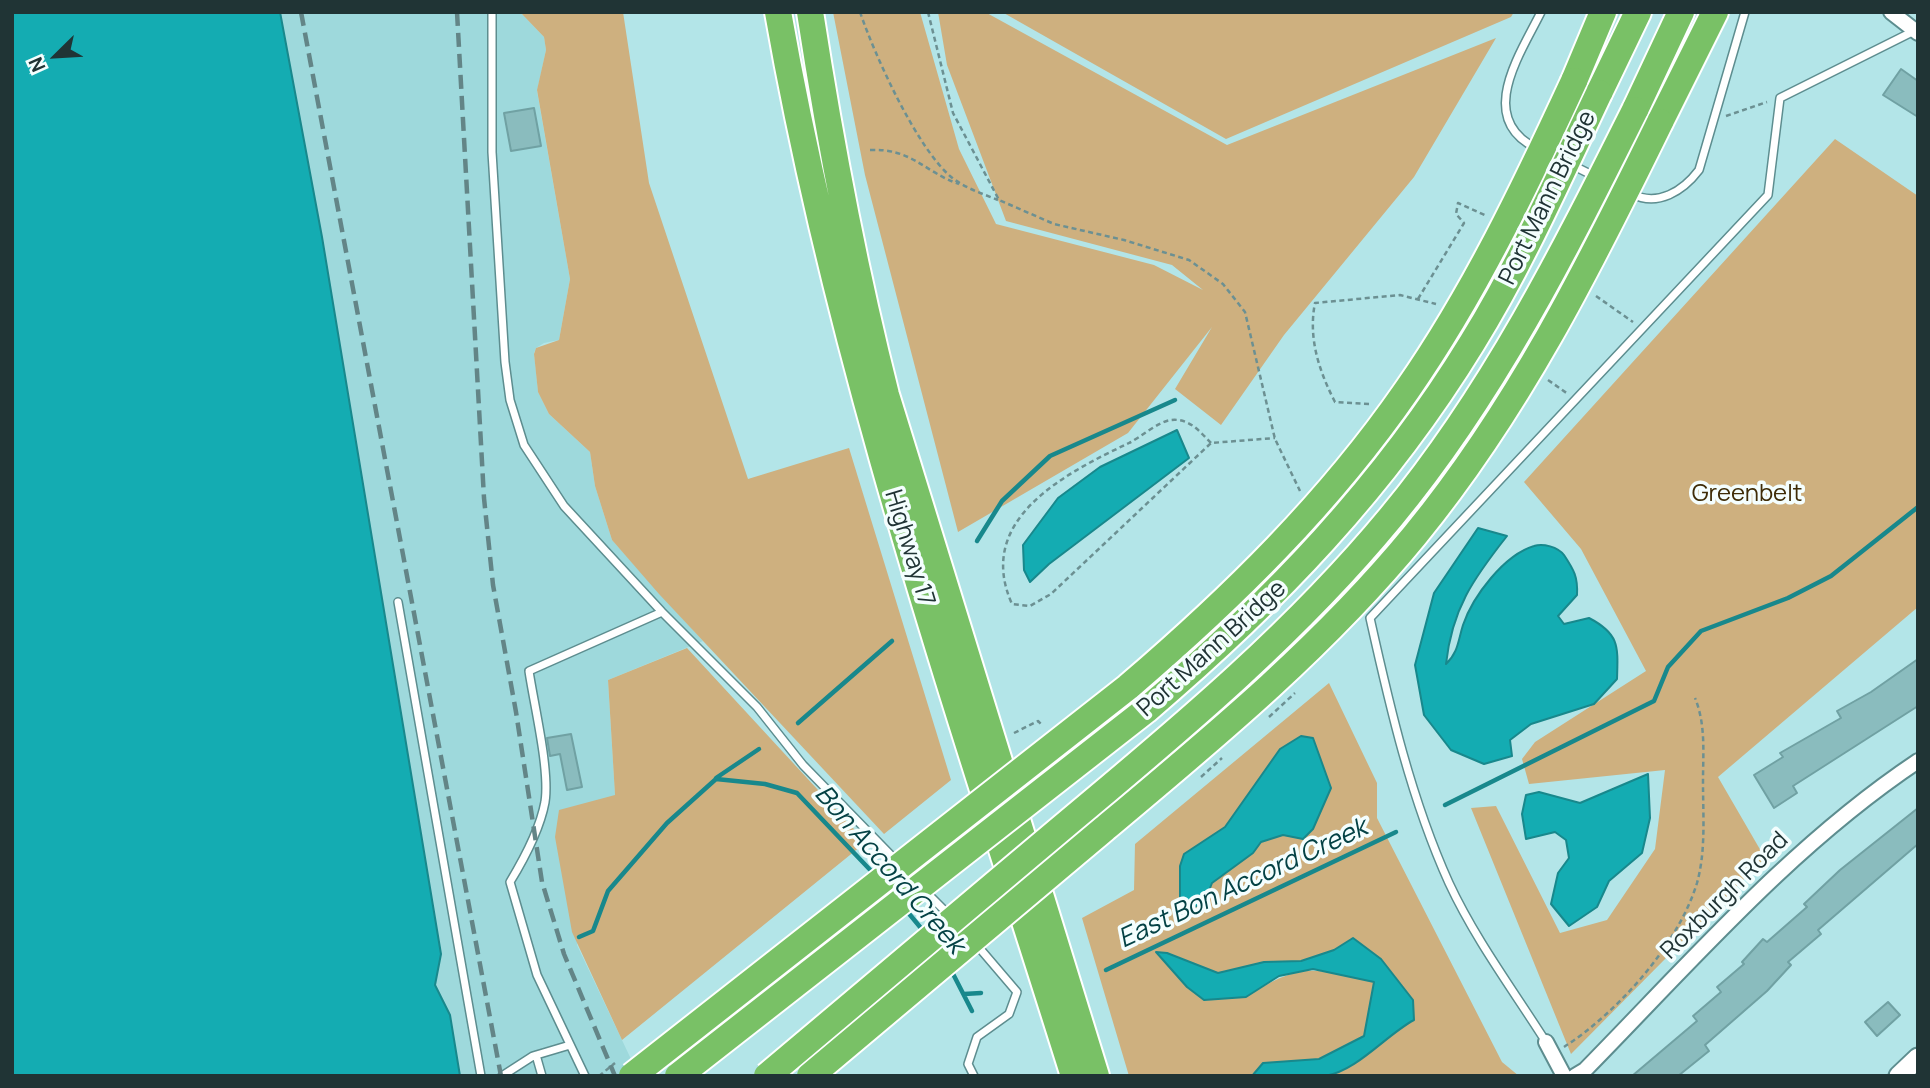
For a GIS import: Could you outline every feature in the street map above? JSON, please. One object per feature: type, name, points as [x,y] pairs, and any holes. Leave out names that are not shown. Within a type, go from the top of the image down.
[{"type":"highway","name":"Highway 17","points":[[778,12],[834,285],[895,506],[1074,1076]]},
{"type":"highway","name":"Highway 17","points":[[810,12],[839,187],[886,395],[1096,1076]]},
{"type":"highway","points":[[626,1068],[1117,696],[1199,626],[1265,562],[1340,478],[1427,359],[1482,266],[1574,81],[1603,12]]},
{"type":"highway","name":"Port Mann Bridge","points":[[678,1076],[1146,710],[1219,648],[1287,582],[1364,496],[1431,406],[1473,342],[1509,278],[1638,12]]},
{"type":"highway","name":"Port Mann Bridge","points":[[767,1076],[1211,701],[1330,586],[1391,517],[1459,426],[1503,360],[1541,293],[1635,110],[1681,12]]},
{"type":"highway","points":[[810,1076],[1262,696],[1334,625],[1406,545],[1483,442],[1529,374],[1569,306],[1714,12]]},
{"type":"street","points":[[1891,12],[1916,32]]},
{"type":"street","name":"Roxburgh Road","points":[[1575,1076],[1585,1070],[1796,856],[1861,799],[1918,761]]},
{"type":"street","points":[[1549,1048],[1564,1076]]},
{"type":"street","points":[[1899,1076],[1918,1058]]},
{"type":"lane","points":[[492,12],[492,152],[505,362],[510,400],[524,445],[564,506],[662,612],[757,707],[803,765],[958,924]]},
{"type":"lane","points":[[1541,12],[1510,76],[1506,111],[1511,127],[1522,141],[1545,152]]},
{"type":"lane","points":[[1557,158],[1638,197],[1656,199],[1688,184],[1699,170],[1745,12]]},
{"type":"lane","points":[[1549,1048],[1472,928],[1449,883],[1410,777],[1390,707],[1370,618],[1768,195],[1780,98],[1916,32]]},
{"type":"lane","points":[[398,602],[481,1076]]},
{"type":"lane","points":[[585,1076],[537,975],[510,882],[533,835],[545,801],[545,781],[529,671],[662,612]]},
{"type":"lane","points":[[968,934],[1017,992],[1009,1014],[977,1037],[968,1064],[974,1076]]},
{"type":"lane","points":[[502,1076],[536,1055],[570,1045]]},
{"type":"lane","points":[[536,1055],[542,1076]]},
{"type":"path","points":[[860,12],[869,38],[925,145],[947,174],[962,186]]},
{"type":"path","points":[[928,12],[953,113],[999,200]]},
{"type":"path","points":[[1713,120],[1780,98]]},
{"type":"path","points":[[870,150],[901,152],[945,180],[1054,224],[1124,240],[1189,260],[1223,284],[1245,312],[1275,438],[1303,496],[1310,486]]},
{"type":"path","points":[[1418,299],[1464,223],[1456,214],[1458,203]]},
{"type":"path","points":[[1486,223],[1492,212]]},
{"type":"path","points":[[1316,346],[1311,324],[1315,303],[1348,300]]},
{"type":"path","points":[[1368,413],[1376,402]]},
{"type":"path","points":[[1211,443],[1191,423],[1170,420],[1060,479],[1024,511],[1006,537],[1005,589],[1012,604],[1030,606],[1051,594],[1166,489],[1211,443],[1275,438]]},
{"type":"path","points":[[1549,1048],[1584,1034],[1647,971],[1674,934],[1696,883],[1703,838],[1703,727],[1695,698]]},
{"type":"path","points":[[599,1076],[626,1068]]},
{"type":"shaded area","points":[[280,12],[520,12],[544,37],[546,50],[537,91],[570,279],[559,340],[544,343],[536,348],[534,353],[538,392],[549,414],[590,452],[595,486],[612,540],[703,641],[608,680],[615,795],[577,945],[639,1076],[460,1076],[450,1015],[435,985],[441,954],[322,237]]},
{"type":"green space","points":[[520,12],[623,12],[649,183],[748,479],[849,448],[951,780],[884,834],[659,594],[612,540],[595,486],[590,452],[549,414],[538,392],[534,354],[536,348],[559,340],[570,279],[537,90],[546,50],[544,37]]},
{"type":"green space","points":[[833,12],[920,12],[959,149],[996,224],[1154,265],[1203,290],[1172,265],[1006,221],[947,65],[938,12],[985,12],[1227,145],[1496,38],[1414,177],[1284,335],[1221,425],[1175,389],[1212,327],[1128,433],[958,532],[865,175]]},
{"type":"green space","points":[[1002,12],[1514,12],[1511,17],[1226,139]]},
{"type":"green space","name":"Greenbelt","points":[[1835,139],[1918,196],[1918,607],[1718,777],[1765,858],[1571,1054],[1471,808],[1496,806],[1560,933],[1607,920],[1655,849],[1665,770],[1529,784],[1522,759],[1535,742],[1646,671],[1581,549],[1524,482]]},
{"type":"green space","points":[[687,648],[866,842],[622,1040],[572,932],[555,837],[559,810],[615,795],[608,680]]},
{"type":"green space","points":[[1329,683],[1377,783],[1377,818],[1502,1062],[1519,1076],[1327,1076],[1348,1066],[1394,1031],[1414,1020],[1353,938],[1334,950],[1301,961],[1264,962],[1218,973],[1167,953],[1246,997],[1281,977],[1308,971],[1336,973],[1374,982],[1364,1036],[1319,1059],[1263,1063],[1252,1076],[1129,1076],[1082,918],[1134,890],[1135,844]]},
{"type":"water","points":[[12,12],[280,12],[322,237],[441,954],[435,985],[450,1015],[460,1076],[12,1076]]},
{"type":"water","points":[[1177,430],[1189,458],[1049,564],[1030,582],[1024,570],[1023,545],[1058,498],[1100,467]]},
{"type":"water","points":[[1478,528],[1507,536],[1466,596],[1453,627],[1446,664],[1455,651],[1474,602],[1491,578],[1512,558],[1534,546],[1542,545],[1561,552],[1576,578],[1577,595],[1558,616],[1564,624],[1589,618],[1607,630],[1617,650],[1617,679],[1594,704],[1531,724],[1510,740],[1512,756],[1484,764],[1451,750],[1424,715],[1415,665],[1434,593]]},
{"type":"water","points":[[1301,736],[1313,738],[1331,788],[1313,829],[1303,839],[1283,835],[1261,842],[1253,853],[1212,883],[1205,901],[1180,916],[1180,866],[1184,854],[1225,827],[1280,749]]},
{"type":"water","points":[[1648,774],[1650,818],[1642,853],[1609,881],[1597,907],[1569,926],[1551,904],[1558,873],[1569,858],[1566,840],[1555,832],[1526,839],[1522,814],[1526,795],[1539,792],[1580,803]]},
{"type":"water","points":[[1353,938],[1381,959],[1413,1000],[1414,1020],[1348,1067],[1337,1073],[1316,1077],[1252,1076],[1263,1063],[1319,1059],[1364,1036],[1374,982],[1313,969],[1279,976],[1246,997],[1204,1000],[1187,987],[1156,952],[1167,953],[1218,973],[1264,962],[1301,961],[1334,950]]},
{"type":"building","points":[[1901,69],[1918,81],[1918,117],[1883,95]]},
{"type":"building","points":[[534,108],[541,146],[511,151],[504,113]]},
{"type":"building","points":[[1918,659],[1918,706],[1793,786],[1797,793],[1774,808],[1754,775],[1783,757],[1780,753],[1841,718],[1837,711],[1871,692]]},
{"type":"building","points":[[571,734],[582,787],[567,790],[560,754],[550,756],[547,738]]},
{"type":"building","points":[[1918,808],[1918,844],[1818,930],[1821,934],[1788,962],[1791,965],[1767,991],[1705,1045],[1709,1051],[1678,1076],[1632,1076],[1697,1021],[1693,1016],[1721,992],[1717,987],[1744,964],[1742,962],[1763,939],[1767,942],[1807,907],[1804,904],[1840,870]]},
{"type":"building","points":[[1888,1002],[1900,1015],[1877,1036],[1865,1022]]},
{"type":"waterway","points":[[977,541],[1002,501],[1050,456],[1175,400]]},
{"type":"waterway","name":"East Bon Accord Creek","points":[[1445,805],[1654,701],[1668,667],[1701,631],[1788,598],[1831,576],[1918,507]]},
{"type":"waterway","points":[[798,723],[892,641]]},
{"type":"waterway","points":[[716,778],[759,749]]},
{"type":"waterway","name":"Bon Accord Creek","points":[[579,937],[593,931],[608,891],[667,823],[716,779],[765,784],[797,793],[875,875]]},
{"type":"waterway","name":"East Bon Accord Creek","points":[[1106,970],[1396,832]]},
{"type":"waterway","name":"Bon Accord Creek","points":[[906,910],[925,933]]},
{"type":"waterway","name":"Bon Accord Creek","points":[[950,968],[972,1011]]},
{"type":"waterway","name":"East Bon Accord Creek","points":[[964,994],[981,993]]},
{"type":"railway","points":[[301,12],[501,1076]]},
{"type":"railway","points":[[457,12],[484,498],[493,585],[542,882],[564,954],[615,1076]]}]
